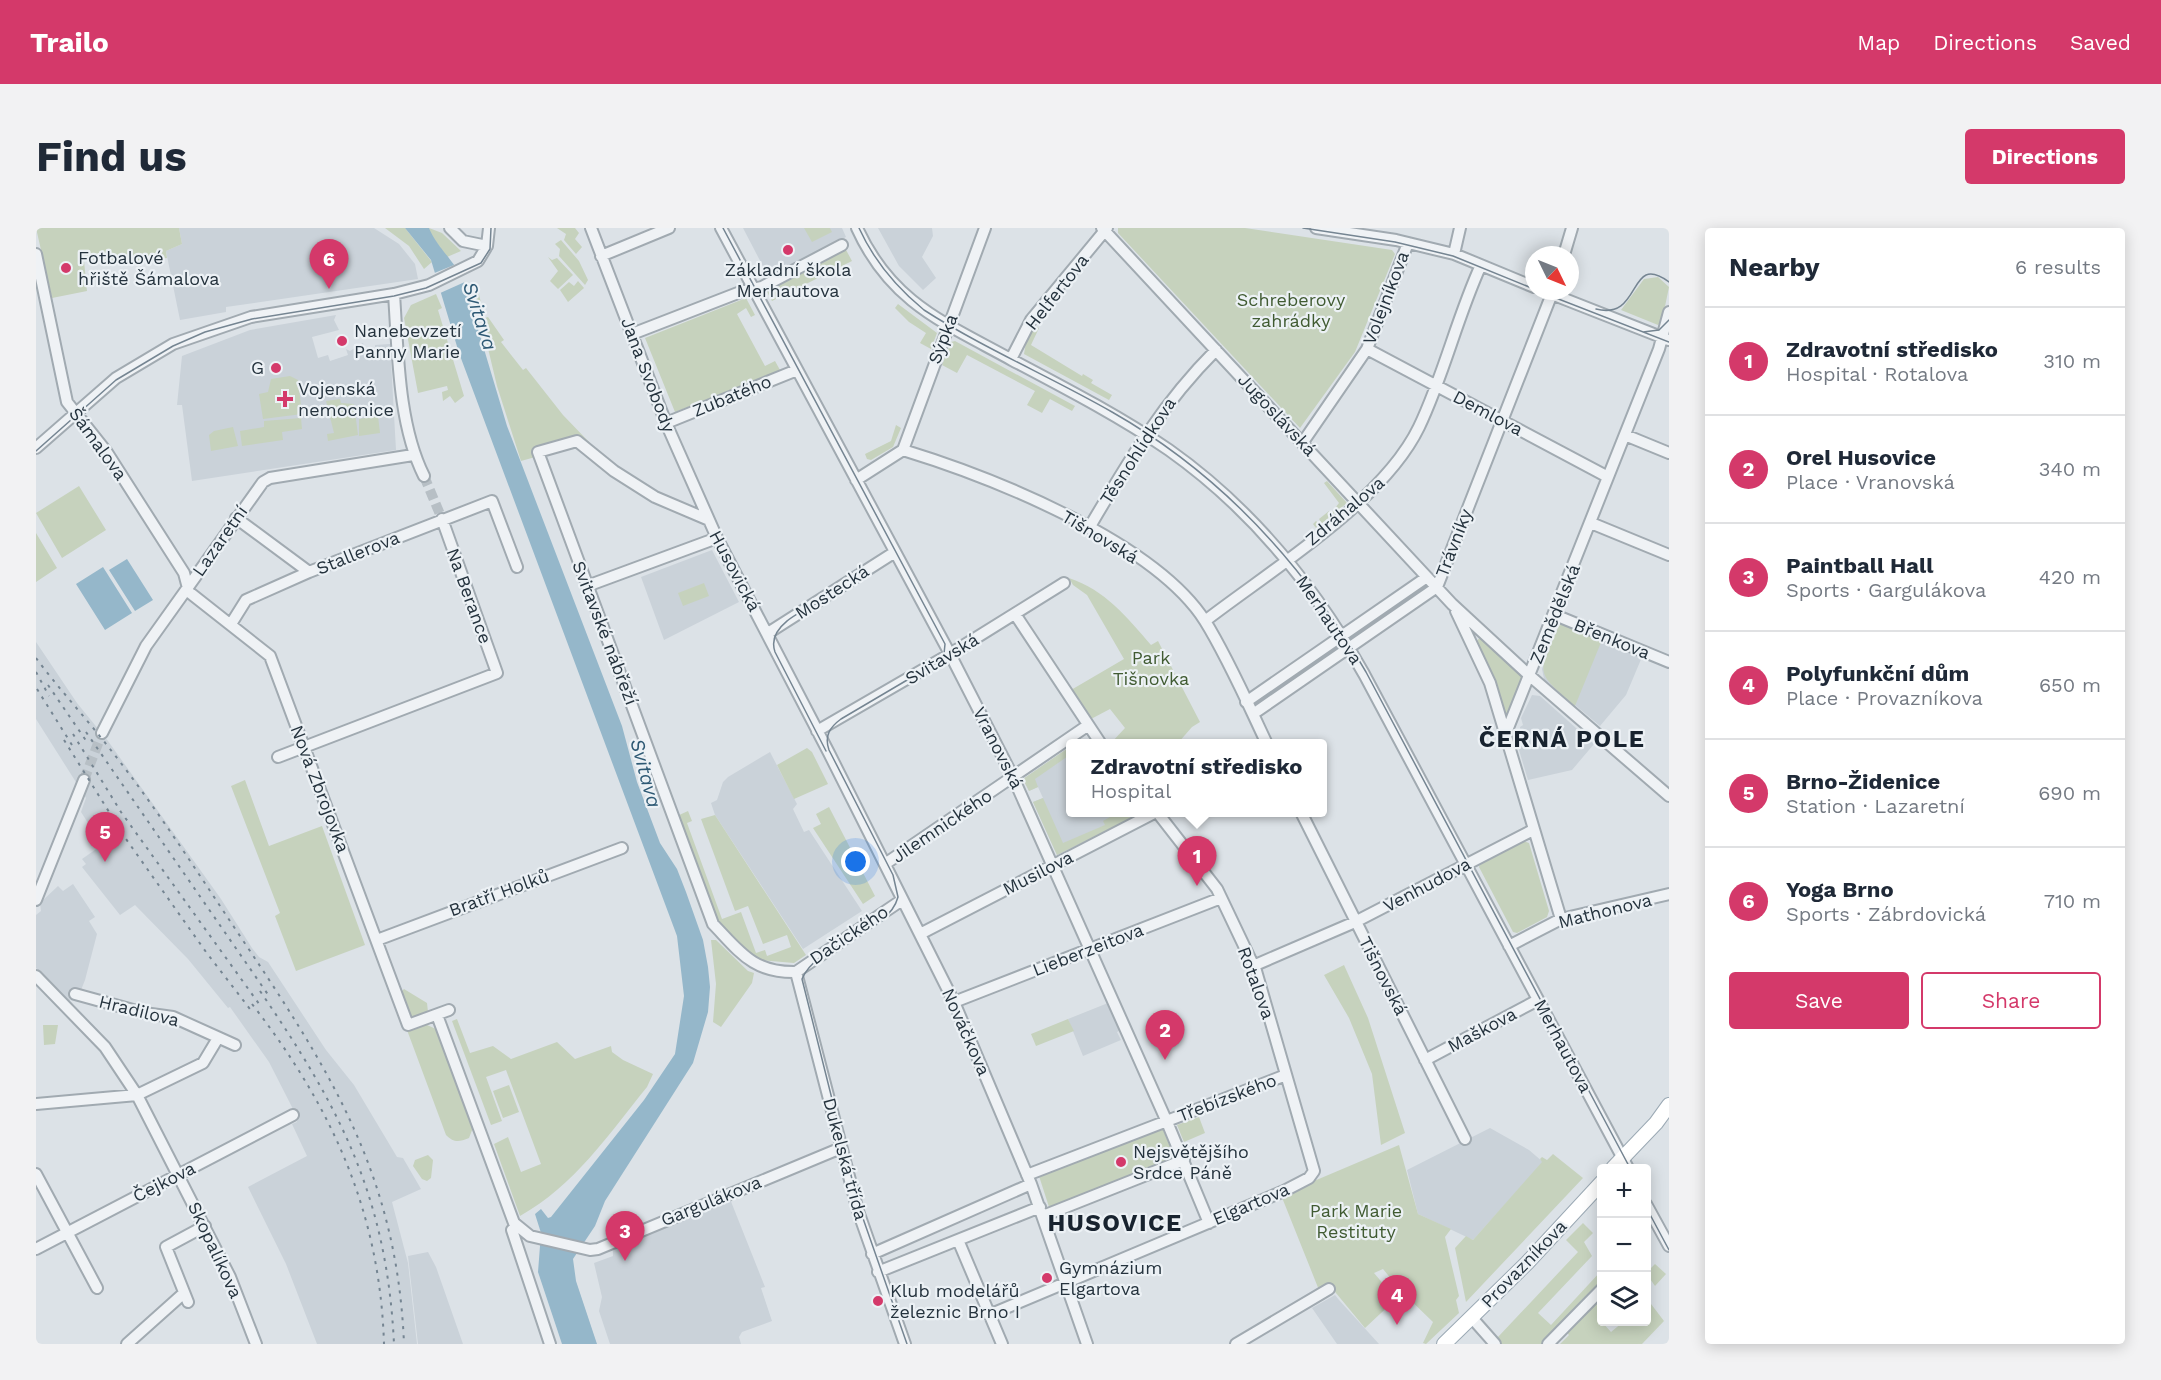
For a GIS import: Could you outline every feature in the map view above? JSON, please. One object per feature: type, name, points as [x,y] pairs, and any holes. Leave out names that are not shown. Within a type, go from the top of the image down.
[{"type":"main road","points":[[1625,1163],[1669,1105]]},
{"type":"main road","name":"Provazníkova","points":[[1444,1344],[1472,1318],[1597,1187]]},
{"type":"main road","points":[[1581,1204],[1597,1196]]},
{"type":"street","points":[[450,228],[463,241],[487,246]]},
{"type":"street","points":[[36,448],[75,412],[139,362],[205,331],[286,309],[394,294],[432,284],[465,270],[478,261],[487,246],[489,228]]},
{"type":"street","name":"Jana Svobody","points":[[591,228],[666,423],[709,520]]},
{"type":"street","points":[[601,256],[669,228]]},
{"type":"street","name":"Vranovská","points":[[721,228],[896,552],[1013,777],[1184,1160],[1209,1223]]},
{"type":"street","name":"Merhautova","points":[[857,228],[870,252],[899,290],[923,311],[1145,435],[1209,482],[1251,520],[1286,560],[1350,648],[1625,1163]]},
{"type":"street","name":"Sýpka","points":[[903,450],[985,228]]},
{"type":"street","points":[[1316,228],[1385,233],[1407,243],[1454,254],[1525,283]]},
{"type":"street","points":[[1454,254],[1460,228]]},
{"type":"street","points":[[1567,246],[1572,228]]},
{"type":"street","name":"Jugoslávská","points":[[1105,229],[1452,604],[1530,676],[1669,796]]},
{"type":"street","name":"Helfertova","points":[[1011,359],[1031,320],[1105,229]]},
{"type":"street","name":"Volejníkova","points":[[1303,442],[1367,349],[1407,243]]},
{"type":"street","points":[[632,334],[754,288],[765,286],[842,245]]},
{"type":"street","name":"Šámalova","points":[[36,254],[64,396],[106,451],[189,585]]},
{"type":"street","name":"Zdráhalova","points":[[1205,621],[1358,503],[1387,476],[1419,427],[1480,265]]},
{"type":"street","points":[[394,294],[406,426],[413,454],[424,476]]},
{"type":"street","name":"Trávníky","points":[[1253,714],[1437,587],[1547,300]]},
{"type":"street","points":[[1570,300],[1666,339]]},
{"type":"street","name":"Zemědělská","points":[[1506,733],[1625,435],[1666,339],[1669,312]]},
{"type":"street","name":"Demlova","points":[[1367,349],[1608,477]]},
{"type":"street","name":"Těsnohlídkova","points":[[1089,528],[1145,435],[1178,390],[1216,350]]},
{"type":"street","name":"Zubatého","points":[[666,423],[797,370]]},
{"type":"street","points":[[1625,435],[1669,453]]},
{"type":"street","name":"Husovická","points":[[538,452],[577,441],[614,471],[655,497],[709,520],[817,731]]},
{"type":"street","points":[[856,480],[903,450]]},
{"type":"street","name":"Tišnovská","points":[[903,450],[1005,485],[1089,528],[1168,580],[1205,621],[1265,739]]},
{"type":"street","name":"Svitavské nábřeží","points":[[538,452],[713,924],[750,961],[779,972],[796,972]]},
{"type":"street","name":"Lazaretní","points":[[102,733],[138,660],[256,490],[270,478],[413,454]]},
{"type":"street","name":"Stallerova","points":[[236,518],[309,572],[492,501],[517,567]]},
{"type":"street","name":"Na Berance","points":[[304,747],[497,673],[442,519]]},
{"type":"street","points":[[1591,523],[1669,555]]},
{"type":"street","points":[[587,586],[717,538]]},
{"type":"street","name":"Mostecká","points":[[768,633],[896,552]]},
{"type":"street","points":[[231,624],[246,600],[309,572]]},
{"type":"street","name":"Trávníky","points":[[1246,702],[1427,577]]},
{"type":"street","name":"Svitavská","points":[[817,731],[950,654],[1064,583]]},
{"type":"street","name":"Nová Zbrojovka","points":[[189,585],[189,592],[270,656],[408,1025],[437,1015]]},
{"type":"street","name":"Jugoslávská","points":[[1452,604],[1490,683],[1506,733]]},
{"type":"street","points":[[1014,614],[1097,739]]},
{"type":"street","name":"Břenkova","points":[[1555,615],[1669,662]]},
{"type":"street","name":"Jilemnického","points":[[1068,739],[1087,726]]},
{"type":"street","name":"Nováčkova","points":[[817,731],[954,1002],[1029,1179],[1087,1344]]},
{"type":"street","points":[[1506,733],[1561,919]]},
{"type":"street","name":"Jilemnického","points":[[885,864],[1066,740]]},
{"type":"street","points":[[278,757],[304,747]]},
{"type":"street","points":[[36,900],[84,780]]},
{"type":"street","name":"Musilova","points":[[920,934],[1148,817]]},
{"type":"street","name":"Rotalova","points":[[1159,817],[1221,898],[1253,966],[1312,1160],[1312,1174]]},
{"type":"street","name":"Tišnovská","points":[[1303,817],[1465,1139]]},
{"type":"street","name":"Venhudova","points":[[1253,966],[1355,922],[1533,830]]},
{"type":"street","name":"Bratří Holků","points":[[377,940],[622,848]]},
{"type":"street","name":"Mathonova","points":[[1509,946],[1561,919],[1669,894]]},
{"type":"street","name":"Lieberzeitova","points":[[954,1002],[1221,898]]},
{"type":"street","name":"Dačického","points":[[796,972],[902,900]]},
{"type":"street","name":"Dukelská třída","points":[[796,972],[841,1148],[872,1254],[905,1344]]},
{"type":"street","name":"Skopalíkova","points":[[36,976],[105,1047],[137,1095],[230,1277],[256,1344]]},
{"type":"street","name":"Hradilova","points":[[75,994],[144,1013],[173,1017],[236,1045]]},
{"type":"street","name":"Maškova","points":[[1425,1060],[1538,1000]]},
{"type":"street","points":[[449,1010],[437,1015],[513,1227],[550,1344]]},
{"type":"street","points":[[36,1104],[137,1095],[203,1063],[218,1038]]},
{"type":"street","name":"Třebízského","points":[[872,1254],[1029,1179],[1160,1122],[1167,1122],[1286,1075]]},
{"type":"street","name":"Čejkova","points":[[36,1249],[293,1115]]},
{"type":"street","name":"Gargulákova","points":[[513,1227],[535,1237],[590,1250],[841,1148]]},
{"type":"street","points":[[878,1272],[958,1240],[1184,1160]]},
{"type":"street","points":[[36,1174],[97,1288]]},
{"type":"street","name":"Elgartova","points":[[989,1315],[1288,1189],[1312,1174]]},
{"type":"street","points":[[1651,1212],[1669,1246]]},
{"type":"street","points":[[127,1344],[186,1298],[166,1247],[205,1226]]},
{"type":"street","points":[[958,1240],[1002,1344]]},
{"type":"street","points":[[1236,1344],[1329,1289]]},
{"type":"street","points":[[1548,1344],[1597,1294]]},
{"type":"street","points":[[1472,1318],[1495,1344]]},
{"type":"shaded area","points":[[179,228],[374,228],[399,244],[415,264],[418,279],[226,307],[226,312],[180,320],[166,251],[182,244]]},
{"type":"shaded area","name":"Základní škola Merhautova","points":[[743,228],[842,228],[846,237],[768,276]]},
{"type":"shaded area","points":[[878,228],[932,228],[933,236],[922,257],[936,278],[923,290],[899,266]]},
{"type":"shaded area","name":"Vojenská nemocnice","points":[[336,315],[334,320],[339,330],[312,337],[318,358],[328,355],[330,361],[348,355],[346,349],[350,351],[363,343],[366,352],[375,350],[375,345],[390,344],[396,450],[192,481],[182,405],[177,405],[182,356],[250,330]]},
{"type":"shaded area","points":[[712,550],[739,602],[664,640],[641,577]]},
{"type":"shaded area","points":[[1560,623],[1642,657],[1626,695],[1600,726],[1544,679],[1542,669]]},
{"type":"shaded area","points":[[36,642],[77,703],[108,741],[221,899],[252,948],[259,957],[268,962],[326,1050],[354,1085],[397,1157],[403,1158],[421,1189],[392,1202],[408,1263],[417,1344],[317,1344],[286,1264],[248,1187],[307,1156],[292,1124],[297,1122],[294,1111],[269,1062],[230,1007],[228,1008],[188,959],[135,905],[120,915],[82,867],[86,864],[82,859],[102,845],[81,812],[86,798],[36,719]]},
{"type":"shaded area","points":[[1532,695],[1540,696],[1594,744],[1572,770],[1528,780],[1516,740],[1521,738],[1520,727],[1523,725],[1521,718]]},
{"type":"shaded area","points":[[1066,749],[1066,817],[1133,817],[1057,855],[1033,802],[1043,798],[1038,787],[1029,791],[1023,779]]},
{"type":"shaded area","points":[[770,752],[797,804],[793,809],[804,832],[809,830],[862,911],[803,949],[715,815],[711,803],[717,800],[723,782],[728,777]]},
{"type":"shaded area","points":[[73,884],[95,917],[89,921],[97,934],[81,990],[72,989],[70,1001],[36,968],[36,915],[41,911],[40,903],[58,886],[63,891]]},
{"type":"shaded area","points":[[1108,1003],[1121,1030],[1117,1032],[1121,1040],[1083,1056],[1068,1019]]},
{"type":"shaded area","points":[[1490,1128],[1529,1150],[1543,1162],[1473,1240],[1418,1214],[1407,1170]]},
{"type":"shaded area","points":[[730,1199],[765,1287],[761,1288],[772,1321],[742,1332],[739,1337],[741,1344],[610,1344],[599,1311],[602,1297],[594,1263],[613,1256],[613,1247]]},
{"type":"shaded area","points":[[428,1252],[436,1267],[463,1344],[418,1344],[408,1256]]},
{"type":"shaded area","points":[[1335,1295],[1379,1344],[1337,1344],[1312,1308]]},
{"type":"green space","points":[[36,228],[179,228],[182,244],[166,251],[167,258],[103,266],[101,258],[84,261],[87,291],[52,298]]},
{"type":"green space","points":[[385,228],[405,228],[432,262],[424,269],[409,246]]},
{"type":"green space","points":[[429,228],[442,233],[461,251],[447,257],[431,235]]},
{"type":"green space","points":[[557,228],[575,228],[579,233],[575,239],[582,247],[576,254],[564,240],[566,234]]},
{"type":"green space","points":[[804,228],[830,228],[832,232],[812,242]]},
{"type":"green space","name":"Schreberovy zahrádky","points":[[1118,228],[1245,228],[1392,250],[1395,254],[1355,352],[1300,428],[1118,233]]},
{"type":"green space","points":[[561,240],[579,261],[588,280],[585,285],[559,256],[560,249],[555,244]]},
{"type":"green space","points":[[845,248],[852,261],[772,301],[766,290]]},
{"type":"green space","points":[[548,257],[552,260],[557,258],[573,275],[558,289],[550,281],[558,271]]},
{"type":"green space","points":[[1658,277],[1669,287],[1662,321],[1658,325],[1621,310],[1644,279]]},
{"type":"green space","points":[[578,281],[584,288],[568,302],[560,290],[569,282],[574,286]]},
{"type":"green space","points":[[478,291],[485,318],[488,317],[504,340],[501,342],[523,370],[526,368],[563,415],[589,442],[521,461],[497,386],[475,294]]},
{"type":"green space","points":[[436,294],[442,308],[438,310],[464,396],[455,403],[450,396],[443,401],[442,392],[448,390],[447,386],[418,393],[404,318],[411,305]]},
{"type":"green space","points":[[746,298],[755,315],[751,317],[746,308],[737,314],[765,366],[775,361],[780,370],[675,412],[645,338]]},
{"type":"green space","points":[[898,304],[937,333],[931,349],[920,343],[926,333],[909,322],[895,308]]},
{"type":"green space","points":[[1035,326],[1039,328],[1031,345],[1082,376],[1083,374],[1093,380],[1091,383],[1112,395],[1109,400],[1024,354],[1026,342]]},
{"type":"green space","points":[[955,341],[1075,406],[1072,411],[1050,399],[1042,413],[1027,405],[1035,391],[967,355],[957,373],[942,365],[951,342]]},
{"type":"green space","points":[[290,376],[298,380],[302,414],[263,419],[259,394],[268,392],[271,379]]},
{"type":"green space","points":[[340,399],[341,403],[354,404],[358,435],[328,441],[327,434],[334,433],[326,401]]},
{"type":"green space","points":[[378,416],[380,433],[359,436],[359,419]]},
{"type":"green space","points":[[301,418],[302,429],[282,432],[283,440],[242,446],[240,431],[264,427],[264,421]]},
{"type":"green space","points":[[896,425],[901,428],[893,447],[871,460],[867,459],[865,454],[891,441]]},
{"type":"green space","points":[[233,427],[238,446],[211,451],[209,435],[214,431]]},
{"type":"green space","points":[[1327,481],[1347,503],[1316,528],[1313,524],[1316,521],[1319,524],[1321,522],[1319,519],[1329,511],[1331,513],[1339,503],[1324,483]]},
{"type":"green space","points":[[79,486],[106,530],[62,558],[36,513]]},
{"type":"green space","points":[[36,533],[57,568],[36,582]]},
{"type":"green space","name":"Park Tišnovka","points":[[1069,578],[1082,583],[1104,597],[1151,645],[1158,641],[1200,722],[1182,739],[1115,739],[1125,728],[1110,709],[1091,719],[1071,690],[1124,659],[1087,595],[1073,585]]},
{"type":"green space","points":[[704,583],[709,596],[683,606],[678,593]]},
{"type":"green space","points":[[1421,584],[1429,590],[1357,640],[1352,632]]},
{"type":"green space","points":[[1560,623],[1602,640],[1575,706],[1552,685],[1544,670],[1547,653]]},
{"type":"green space","points":[[1480,637],[1524,678],[1510,713],[1504,715],[1477,641]]},
{"type":"green space","points":[[1334,644],[1339,652],[1257,707],[1253,700]]},
{"type":"green space","points":[[807,748],[812,752],[828,784],[794,799],[777,765]]},
{"type":"green space","points":[[1066,749],[1066,757],[1035,779],[1038,787],[1029,791],[1023,779]]},
{"type":"green space","points":[[245,780],[269,846],[322,826],[365,945],[296,971],[275,916],[280,913],[231,786]]},
{"type":"green space","points":[[1043,798],[1063,843],[1105,825],[1103,821],[1110,817],[1133,817],[1057,855],[1033,802]]},
{"type":"green space","points":[[829,807],[875,896],[863,904],[813,828],[821,824],[816,814]]},
{"type":"green space","points":[[688,811],[692,821],[687,823],[722,919],[741,912],[756,953],[765,950],[767,956],[791,947],[787,935],[763,944],[748,906],[735,911],[701,819],[715,815],[806,955],[794,963],[758,960],[717,921],[677,816]]},
{"type":"green space","points":[[1523,841],[1529,843],[1549,911],[1547,917],[1517,933],[1513,932],[1479,867],[1480,863]]},
{"type":"green space","points":[[711,940],[716,940],[748,971],[754,973],[752,983],[721,1027],[713,1022],[716,984]]},
{"type":"green space","points":[[1344,965],[1368,1018],[1405,1133],[1381,1145],[1372,1074],[1349,1018],[1324,975]]},
{"type":"green space","points":[[404,989],[427,1003],[428,1012],[417,1017],[410,1016],[399,994]]},
{"type":"green space","points":[[457,1019],[470,1053],[493,1046],[511,1059],[557,1042],[575,1059],[611,1046],[612,1052],[623,1060],[653,1074],[647,1087],[589,1158],[557,1190],[520,1216],[494,1144],[508,1137],[521,1172],[541,1164],[506,1070],[486,1077],[502,1121],[491,1125],[452,1021]]},
{"type":"green space","points":[[1068,1019],[1074,1031],[1036,1046],[1031,1034]]},
{"type":"green space","points":[[425,1024],[438,1030],[474,1125],[469,1138],[454,1141],[446,1135],[407,1030]]},
{"type":"green space","points":[[43,1025],[58,1025],[55,1044],[44,1045]]},
{"type":"green space","points":[[509,1085],[519,1112],[503,1118],[493,1091]]},
{"type":"green space","points":[[1199,1117],[1205,1133],[1184,1142],[1177,1125]]},
{"type":"green space","points":[[1162,1127],[1175,1159],[1049,1207],[1039,1176]]},
{"type":"green space","name":"Park Marie Restituty","points":[[1399,1145],[1418,1214],[1451,1229],[1445,1237],[1459,1296],[1456,1300],[1459,1313],[1426,1344],[1423,1343],[1433,1322],[1402,1292],[1383,1269],[1374,1273],[1396,1299],[1365,1328],[1331,1287],[1319,1290],[1281,1195]]},
{"type":"green space","points":[[1553,1154],[1583,1178],[1466,1302],[1455,1248],[1466,1236],[1473,1240],[1542,1162],[1540,1159],[1542,1157],[1547,1160]]},
{"type":"green space","points":[[428,1155],[433,1160],[431,1178],[427,1181],[422,1179],[413,1166],[415,1160]]},
{"type":"green space","points":[[1583,1223],[1593,1233],[1584,1242],[1592,1256],[1538,1313],[1551,1325],[1597,1275],[1597,1290],[1546,1344],[1498,1344],[1498,1337],[1578,1252],[1566,1240]]},
{"type":"green space","points":[[1655,1264],[1666,1274],[1655,1286],[1651,1280],[1651,1268]]},
{"type":"green space","points":[[1597,1296],[1597,1326],[1606,1326],[1611,1332],[1618,1326],[1651,1326],[1651,1304],[1664,1321],[1642,1344],[1560,1344],[1569,1335],[1565,1331]]},
{"type":"water","points":[[405,228],[429,228],[464,282],[507,426],[622,726],[637,782],[660,843],[677,869],[686,892],[703,940],[708,967],[710,987],[708,1012],[693,1063],[605,1201],[595,1226],[573,1259],[576,1281],[597,1344],[562,1344],[538,1272],[541,1233],[535,1214],[541,1209],[548,1218],[551,1217],[644,1100],[675,1054],[684,996],[677,936],[459,353],[431,260]]},
{"type":"water","points":[[127,559],[153,600],[135,611],[109,570]]},
{"type":"water","points":[[103,567],[132,613],[105,630],[76,584]]},
{"type":"pier","points":[[459,263],[467,281],[438,294],[432,274]]},
{"type":"tunnel","points":[[424,476],[442,519]]},
{"type":"tunnel","points":[[84,780],[102,733]]},
{"type":"tram line","points":[[36,451],[116,380],[173,346],[205,332],[252,319],[394,296],[426,288],[481,263],[490,249],[491,228]]},
{"type":"tram line","points":[[723,228],[945,644],[944,654],[936,663],[841,719],[829,732],[827,740],[829,750],[893,875],[898,897],[892,910],[881,921],[822,956],[810,966],[802,979],[859,1207],[907,1344]]},
{"type":"tram line","points":[[859,228],[887,273],[924,310],[1112,412],[1152,437],[1224,493],[1287,559],[1342,633],[1366,672],[1628,1164]]},
{"type":"tram line","points":[[1303,228],[1395,242],[1453,256],[1525,285]]},
{"type":"tram line","points":[[1596,309],[1611,310],[1621,305],[1646,275],[1656,275],[1669,282]]},
{"type":"tram line","points":[[1561,300],[1669,342]]},
{"type":"tram line","points":[[1643,332],[1659,330],[1669,320]]},
{"type":"tram line","points":[[826,751],[775,652],[774,642],[783,624],[802,611],[831,597]]},
{"type":"tram line","points":[[1651,1216],[1669,1250]]},
{"type":"railway","points":[[36,658],[127,771],[189,859],[299,1026],[327,1074],[372,1173],[388,1225],[398,1282],[404,1344]]},
{"type":"railway","points":[[36,672],[49,696]]},
{"type":"railway","points":[[48,685],[87,742]]},
{"type":"railway","points":[[37,689],[72,745]]},
{"type":"railway","points":[[86,732],[269,996]]},
{"type":"railway","points":[[73,734],[121,812],[262,1008]]},
{"type":"railway","points":[[64,740],[126,839],[206,952],[253,1013]]},
{"type":"railway","points":[[260,991],[314,1075],[355,1157],[370,1199],[382,1244],[390,1292],[394,1344]]},
{"type":"railway","points":[[252,1004],[306,1082],[328,1122],[346,1163],[362,1206],[373,1250],[384,1344]]},
{"type":"place","name":"Základní škola Merhautova","points":[[788,250]]},
{"type":"place","name":"Fotbalové hřiště Šámalova","points":[[66,268]]},
{"type":"place","name":"Yoga Brno","points":[[329,289]]},
{"type":"place","name":"Nanebevzetí Panny Marie","points":[[342,341]]},
{"type":"place","name":"G","points":[[276,368]]},
{"type":"place","name":"Vojenská nemocnice","points":[[285,399]]},
{"type":"place","name":"Brno-Židenice","points":[[105,862]]},
{"type":"place","name":"Zdravotní středisko","points":[[1197,886]]},
{"type":"place","name":"Orel Husovice","points":[[1165,1060]]},
{"type":"place","name":"Nejsvětějšího Srdce Páně","points":[[1121,1162]]},
{"type":"place","name":"Paintball Hall","points":[[625,1261]]},
{"type":"place","name":"Gymnázium Elgartova","points":[[1047,1278]]},
{"type":"place","name":"Klub modelářů železnic Brno I","points":[[878,1301]]},
{"type":"place","name":"Polyfunkční dům","points":[[1397,1325]]},
{"type":"district","name":"ČERNÁ POLE","points":[[1562,739]]},
{"type":"district","name":"HUSOVICE","points":[[1115,1223]]},
{"type":"water label","name":"Svitava","points":[[480,316]]},
{"type":"water label","name":"Svitava","points":[[646,773]]}]
